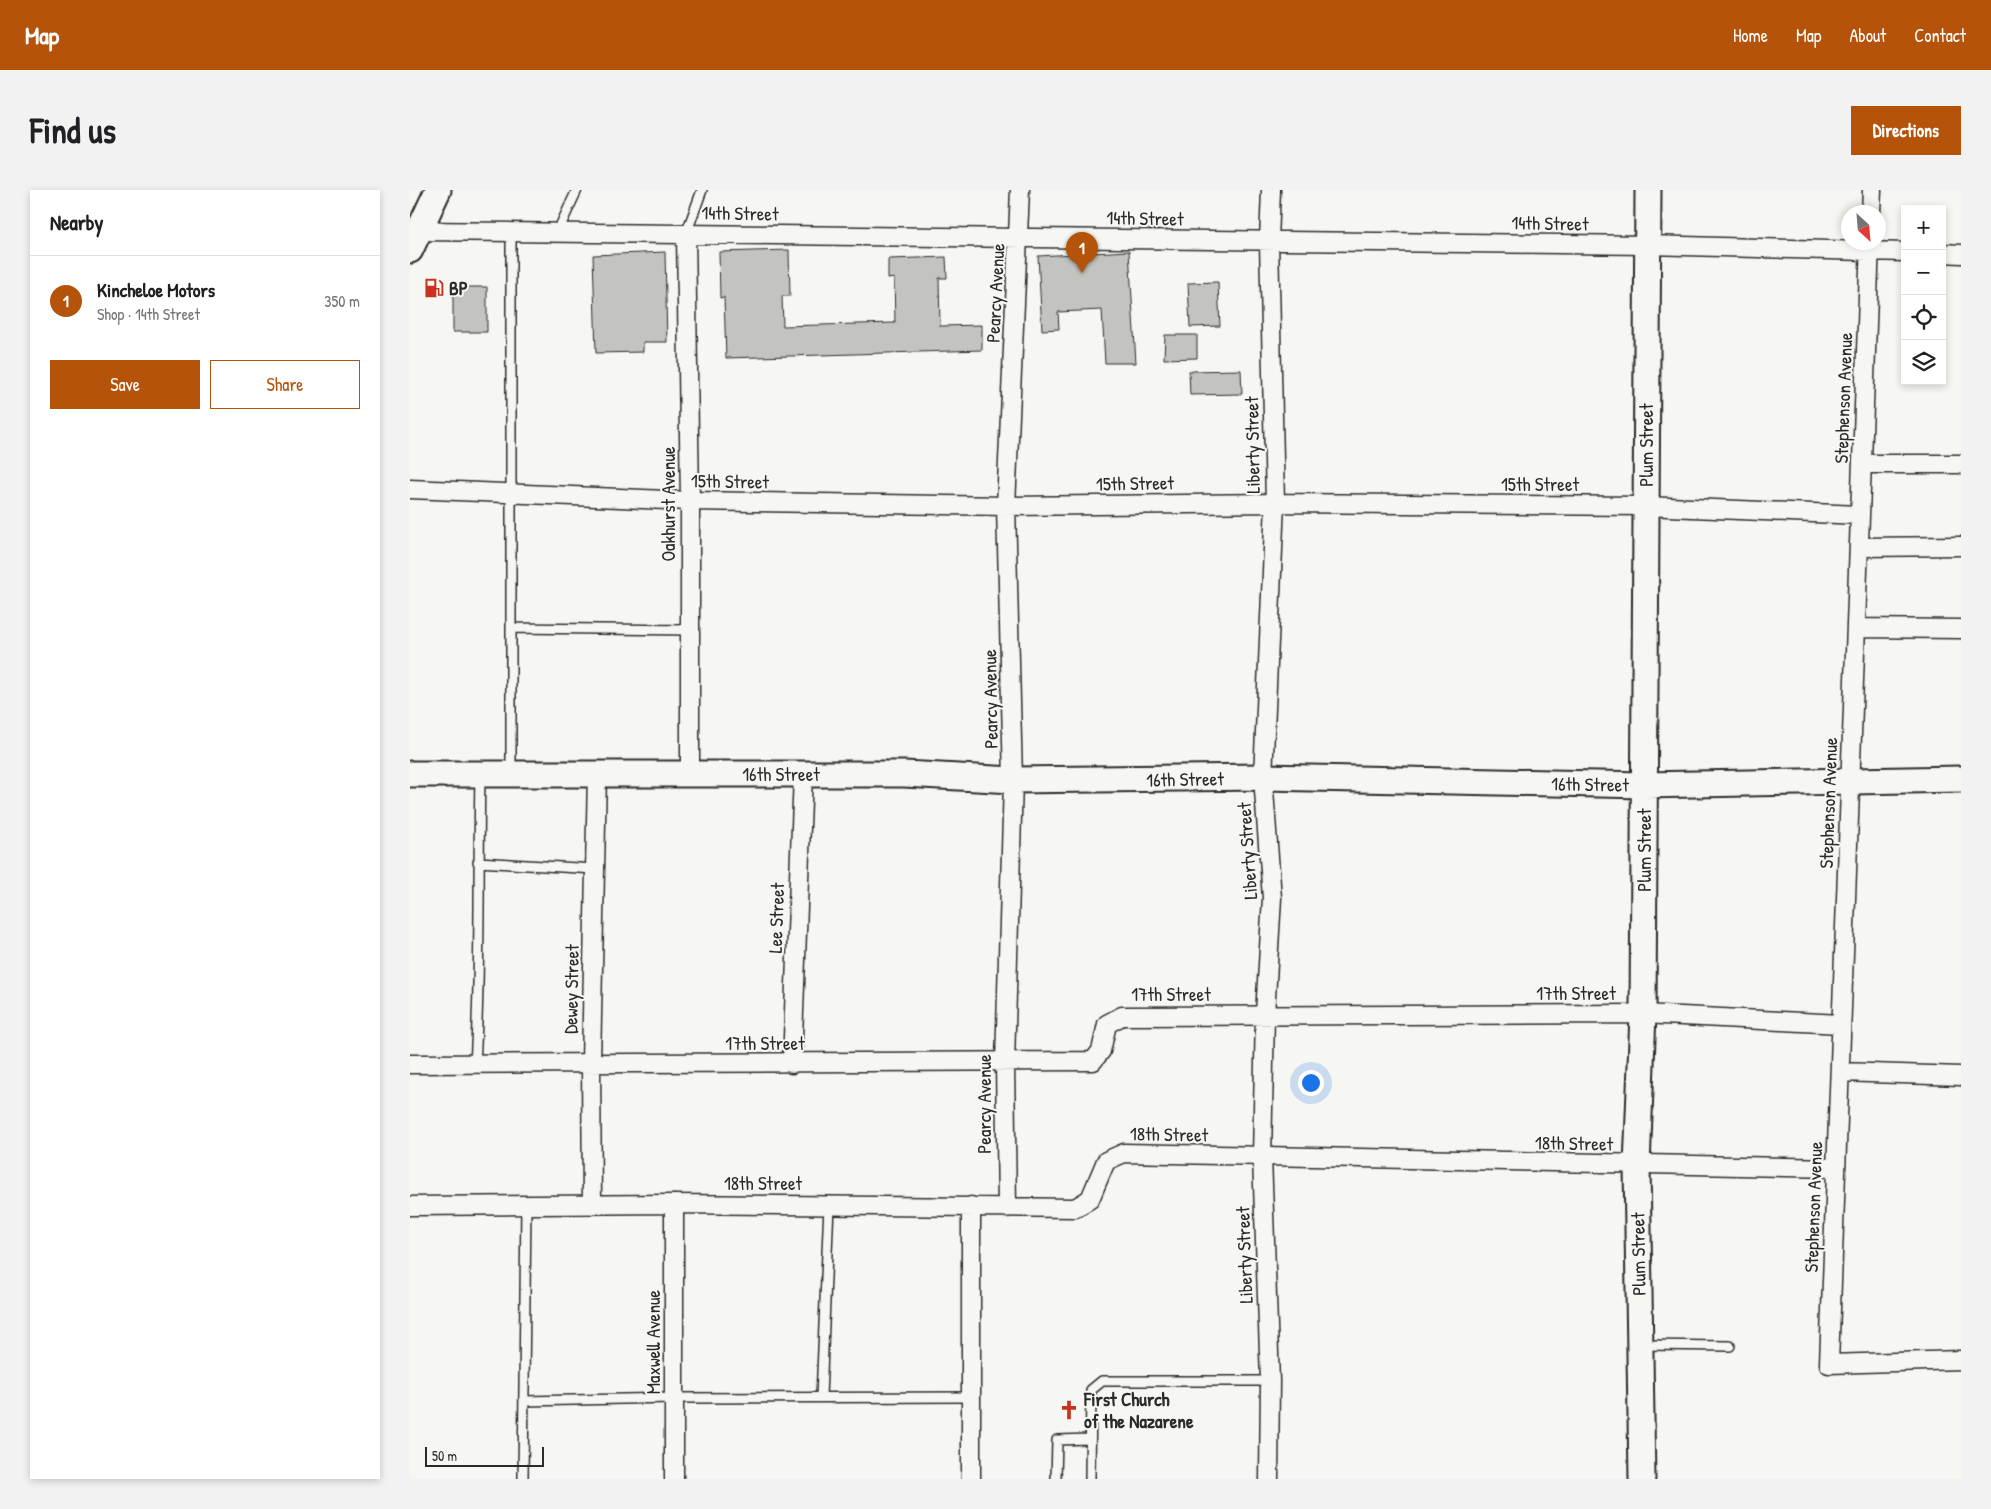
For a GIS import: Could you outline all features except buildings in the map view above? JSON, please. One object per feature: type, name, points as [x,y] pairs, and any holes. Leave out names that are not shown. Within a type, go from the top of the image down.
[{"type":"street","points":[[413,231],[420,190]]},
{"type":"street","points":[[413,231],[438,190]]},
{"type":"street","name":"Pearcy Avenue","points":[[1007,1208],[1005,1063],[1013,780],[1006,506],[1020,190]]},
{"type":"street","name":"Liberty Street","points":[[1269,1479],[1270,1381],[1262,1158],[1265,1014],[1272,898],[1263,777],[1275,503],[1269,241],[1271,190]]},
{"type":"street","name":"Plum Street","points":[[1642,1479],[1636,1166],[1643,1014],[1648,190]]},
{"type":"street","points":[[1871,205],[1872,190]]},
{"type":"street","name":"14th Street","points":[[413,231],[1841,247]]},
{"type":"street","name":"Oakhurst Avenue","points":[[686,234],[690,501],[690,774]]},
{"type":"street","name":"14th Street","points":[[1886,249],[1901,251]]},
{"type":"street","name":"Stephenson Avenue","points":[[1870,250],[1829,1364],[1961,1360]]},
{"type":"street","points":[[1946,253],[1961,254]]},
{"type":"street","points":[[1862,464],[1961,464]]},
{"type":"street","name":"15th Street","points":[[410,489],[690,501],[1006,506],[1275,503],[1645,506],[1860,515]]},
{"type":"street","points":[[1859,547],[1961,546]]},
{"type":"street","points":[[1856,628],[1961,628]]},
{"type":"street","name":"16th Street","points":[[410,774],[904,774],[1013,780],[1263,777],[1644,785],[1961,779]]},
{"type":"street","name":"Dewey Street","points":[[592,1205],[591,1064],[597,774]]},
{"type":"street","name":"Lee Street","points":[[792,1064],[803,774]]},
{"type":"street","name":"17th Street","points":[[410,1064],[792,1064],[1093,1061],[1101,1051],[1107,1024],[1122,1016],[1643,1014],[1841,1024]]},
{"type":"street","points":[[1840,1072],[1961,1076]]},
{"type":"street","name":"18th Street","points":[[410,1206],[674,1204],[1075,1208],[1090,1199],[1106,1161],[1124,1154],[1636,1166],[1836,1168]]},
{"type":"street","name":"Maxwell Avenue","points":[[674,1204],[674,1479]]},
{"type":"street","points":[[971,1206],[973,1397],[971,1479]]},
{"type":"lane","points":[[557,233],[577,190]]},
{"type":"lane","points":[[686,234],[702,190]]},
{"type":"lane","points":[[511,232],[511,774]]},
{"type":"lane","points":[[511,628],[690,630]]},
{"type":"lane","points":[[475,1064],[479,993],[478,862],[480,774]]},
{"type":"lane","points":[[478,862],[595,869]]},
{"type":"lane","points":[[523,1479],[526,1205]]},
{"type":"lane","points":[[821,1397],[829,1205]]},
{"type":"lane","points":[[1640,1345],[1730,1346]]},
{"type":"lane","points":[[1090,1479],[1091,1390],[1102,1381],[1270,1381]]},
{"type":"lane","points":[[524,1401],[674,1398],[973,1397]]},
{"type":"lane","points":[[1056,1479],[1057,1440],[1090,1439]]},
{"type":"place","name":"Kincheloe Motors","points":[[1082,273]]},
{"type":"place","name":"BP","points":[[434,288]]},
{"type":"place","name":"First Church of the Nazarene","points":[[1069,1410]]}]
